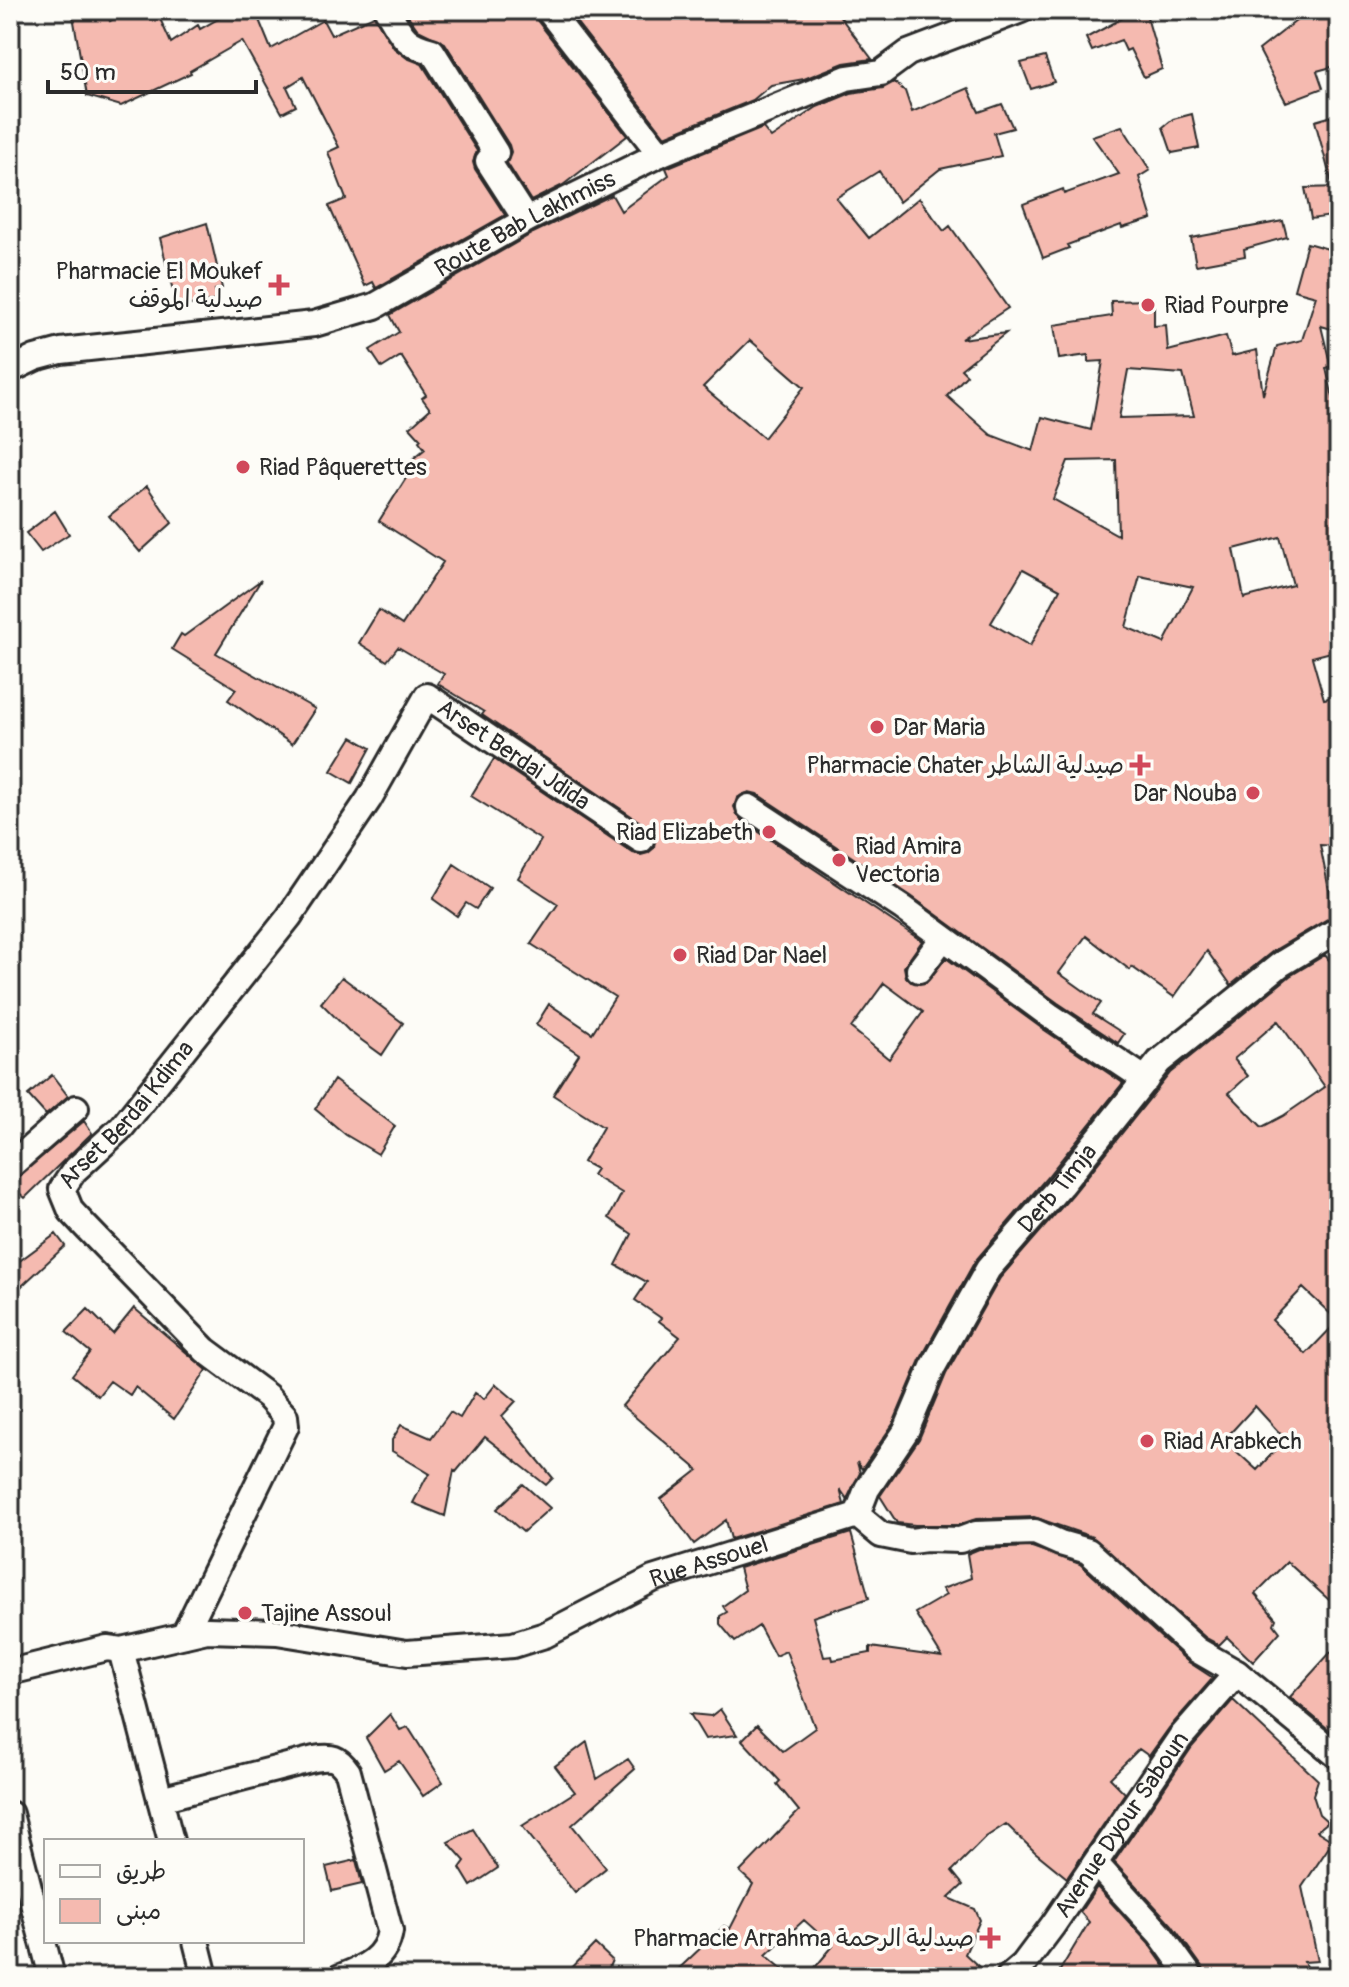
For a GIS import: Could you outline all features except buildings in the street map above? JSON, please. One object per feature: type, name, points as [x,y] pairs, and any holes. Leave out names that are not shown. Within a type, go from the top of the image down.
[{"type":"street","points":[[387,10],[414,47],[432,51],[444,66],[496,153],[488,161],[526,220]]},
{"type":"street","points":[[548,10],[660,154]]},
{"type":"street","name":"Route Bab Lakhmiss","points":[[10,370],[35,358],[61,351],[314,324],[375,306],[526,220],[660,154],[847,78],[881,73],[908,53],[1021,10]]},
{"type":"street","name":"Arset Berdai Jdida","points":[[427,696],[641,840]]},
{"type":"street","name":"Arset Berdai Kdima","points":[[184,1635],[286,1426],[285,1416],[267,1396],[205,1350],[149,1293],[71,1211],[62,1189],[74,1171],[122,1127],[289,917],[369,799],[427,696]]},
{"type":"street","points":[[749,807],[903,908],[1049,1015],[1146,1080]]},
{"type":"street","name":"Derb Timja","points":[[857,1515],[867,1489],[906,1431],[933,1367],[988,1269],[1061,1185],[1159,1062],[1281,964],[1339,929]]},
{"type":"street","points":[[919,970],[943,938]]},
{"type":"street","points":[[10,1166],[76,1108]]},
{"type":"street","points":[[857,1515],[881,1535],[911,1541],[960,1540],[976,1534],[1035,1532],[1088,1551],[1197,1650],[1237,1673],[1339,1757]]},
{"type":"street","name":"Rue Assouel","points":[[10,1672],[107,1648],[121,1650],[207,1630],[277,1632],[407,1653],[513,1645],[545,1635],[653,1579],[857,1515]]},
{"type":"street","points":[[121,1650],[170,1839]]},
{"type":"street","name":"Avenue Dyour Saboun","points":[[1021,1973],[1180,1738],[1237,1673]]},
{"type":"street","points":[[160,1799],[314,1759],[331,1756],[340,1760],[348,1772],[390,1931],[388,1947],[375,1960],[340,1977]]},
{"type":"street","points":[[10,1814],[52,1977]]},
{"type":"street","points":[[1096,1864],[1160,1934],[1191,1977]]},
{"type":"street","points":[[196,1943],[205,1977]]},
{"type":"place","name":"Pharmacie El Moukef صيدلية الموقف","points":[[279,285]]},
{"type":"place","name":"Riad Pourpre","points":[[1148,305]]},
{"type":"place","name":"Riad Pâquerettes","points":[[243,467]]},
{"type":"place","name":"Dar Maria","points":[[877,727]]},
{"type":"place","name":"Pharmacie Chater صيدلية الشاطر","points":[[1140,765]]},
{"type":"place","name":"Dar Nouba","points":[[1253,793]]},
{"type":"place","name":"Riad Elizabeth","points":[[769,832]]},
{"type":"place","name":"Riad Amira Vectoria","points":[[839,860]]},
{"type":"place","name":"Riad Dar Nael","points":[[680,955]]},
{"type":"place","name":"Riad Arabkech","points":[[1147,1441]]},
{"type":"place","name":"Tajine Assoul","points":[[245,1613]]},
{"type":"place","name":"Pharmacie Arrahma صيدلية الرحمة","points":[[990,1938]]}]
